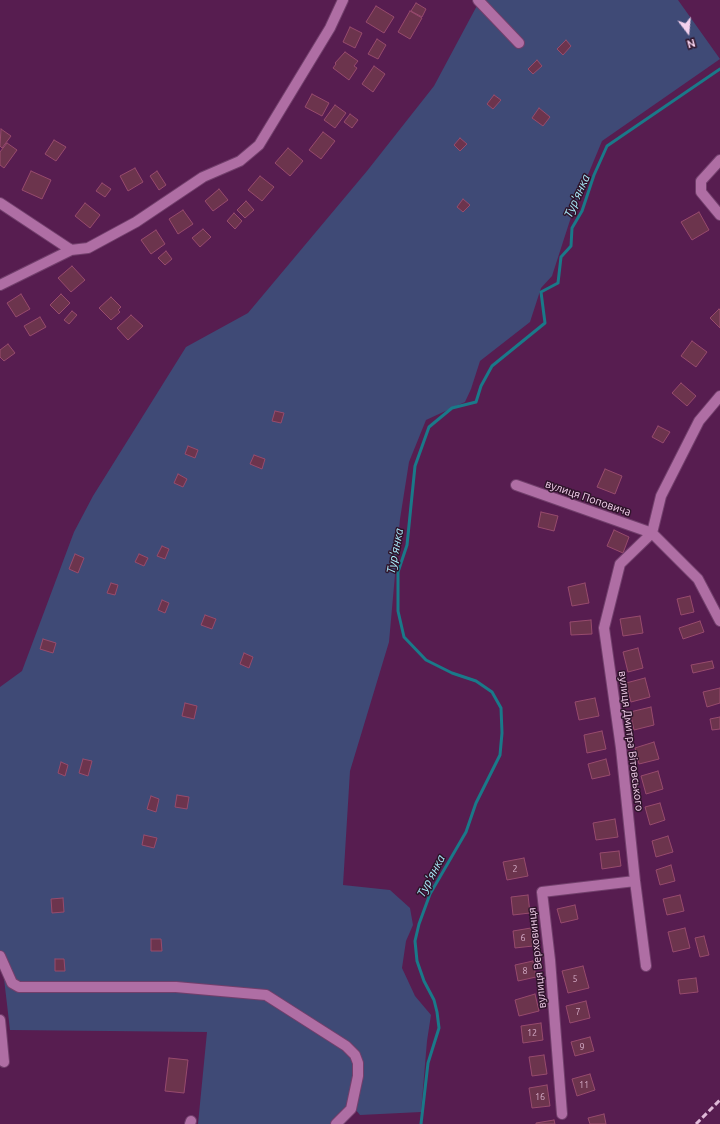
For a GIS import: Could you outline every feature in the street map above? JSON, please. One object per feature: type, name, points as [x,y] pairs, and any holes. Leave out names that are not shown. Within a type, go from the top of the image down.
[{"type":"street","points":[[0,285],[71,250],[88,248],[136,222],[204,177],[240,161],[259,145],[330,28],[343,0]]},
{"type":"street","points":[[478,0],[519,43]]},
{"type":"street","points":[[720,160],[701,180],[701,192],[720,215]]},
{"type":"street","points":[[0,203],[71,250]]},
{"type":"street","points":[[652,533],[660,496],[699,421],[720,396]]},
{"type":"street","name":"вулиця Поповича","points":[[516,485],[652,533],[698,579],[720,620]]},
{"type":"street","name":"вулиця Дмитра Вітовського","points":[[646,966],[635,881],[621,748],[604,628],[620,564],[652,533]]},
{"type":"street","name":"вулиця Верховинця","points":[[562,1114],[550,960],[542,892],[635,881]]},
{"type":"street","points":[[0,956],[12,983],[19,987],[176,986],[266,995],[346,1046],[355,1055],[358,1064],[358,1076],[351,1108],[336,1124]]},
{"type":"street","points":[[0,1020],[4,1062]]},
{"type":"shaded area","points":[[480,0],[678,0],[720,59],[602,141],[573,211],[552,276],[541,288],[530,322],[480,361],[465,402],[426,420],[409,462],[400,519],[389,642],[350,771],[343,885],[390,890],[410,908],[413,925],[406,941],[402,968],[415,996],[431,1015],[427,1041],[421,1112],[360,1115],[355,1109],[335,1124],[198,1124],[207,1032],[10,1030],[3,970],[0,966],[0,687],[22,671],[74,532],[93,496],[186,347],[248,313],[367,171],[434,86]]},
{"type":"building","points":[[416,3],[426,9],[422,17],[411,11]]},
{"type":"building","points":[[376,6],[394,17],[384,33],[366,22]]},
{"type":"building","points":[[410,11],[422,18],[410,39],[398,32]]},
{"type":"building","points":[[350,27],[362,33],[355,48],[343,42]]},
{"type":"building","points":[[377,39],[386,45],[378,59],[368,54]]},
{"type":"building","points":[[566,40],[571,46],[563,55],[557,49]]},
{"type":"building","points":[[345,52],[358,61],[354,66],[357,68],[349,80],[333,68],[336,64],[335,63]]},
{"type":"building","points":[[537,60],[542,66],[533,74],[528,69]]},
{"type":"building","points":[[374,66],[385,74],[373,92],[362,84]]},
{"type":"building","points":[[312,94],[329,103],[322,116],[305,107]]},
{"type":"building","points":[[494,95],[501,100],[493,109],[487,104]]},
{"type":"building","points":[[335,105],[346,113],[335,128],[324,120]]},
{"type":"building","points":[[539,108],[550,117],[543,126],[532,118]]},
{"type":"building","points":[[350,114],[358,120],[352,128],[344,122]]},
{"type":"building","points":[[1,129],[11,136],[2,148],[0,146]]},
{"type":"building","points":[[323,132],[335,141],[321,159],[309,150]]},
{"type":"building","points":[[460,138],[467,144],[460,151],[454,145]]},
{"type":"building","points":[[54,140],[66,147],[56,161],[45,154]]},
{"type":"building","points":[[7,143],[17,150],[4,168],[0,165],[0,152]]},
{"type":"building","points":[[288,148],[303,161],[290,176],[275,163]]},
{"type":"building","points":[[135,168],[143,182],[128,191],[120,176]]},
{"type":"building","points":[[31,171],[51,180],[42,199],[22,190]]},
{"type":"building","points":[[157,171],[166,185],[159,190],[150,176]]},
{"type":"building","points":[[260,176],[274,187],[262,201],[248,190]]},
{"type":"building","points":[[102,183],[111,189],[105,197],[96,191]]},
{"type":"building","points":[[219,189],[228,200],[213,211],[205,201]]},
{"type":"building","points":[[463,199],[470,205],[463,212],[457,207]]},
{"type":"building","points":[[246,201],[254,210],[245,218],[237,210]]},
{"type":"building","points":[[85,203],[100,215],[90,228],[75,216]]},
{"type":"building","points":[[183,210],[193,224],[178,234],[169,219]]},
{"type":"building","points":[[699,212],[709,230],[692,240],[681,222]]},
{"type":"building","points":[[234,213],[242,221],[235,229],[227,221]]},
{"type":"building","points":[[203,229],[211,237],[200,247],[192,238]]},
{"type":"building","points":[[156,230],[165,244],[151,254],[141,240]]},
{"type":"building","points":[[166,251],[172,259],[165,265],[158,258]]},
{"type":"building","points":[[72,266],[85,280],[71,292],[58,278]]},
{"type":"building","points":[[21,294],[30,309],[16,317],[7,303]]},
{"type":"building","points":[[61,294],[70,303],[59,314],[50,305]]},
{"type":"building","points":[[111,297],[121,307],[118,310],[120,312],[111,320],[99,308]]},
{"type":"building","points":[[719,309],[720,310],[720,328],[710,318]]},
{"type":"building","points":[[72,311],[77,315],[69,324],[64,320]]},
{"type":"building","points":[[131,315],[143,326],[128,340],[117,328]]},
{"type":"building","points":[[40,317],[46,327],[30,336],[24,326]]},
{"type":"building","points":[[692,341],[707,352],[696,367],[681,356]]},
{"type":"building","points":[[8,344],[15,353],[4,361],[0,357],[0,350]]},
{"type":"building","points":[[681,383],[696,396],[687,406],[672,393]]},
{"type":"building","points":[[275,411],[284,413],[281,423],[272,421]]},
{"type":"building","points":[[658,426],[670,432],[663,443],[652,437]]},
{"type":"building","points":[[188,446],[198,450],[195,458],[185,454]]},
{"type":"building","points":[[254,455],[265,459],[262,469],[250,464]]},
{"type":"building","points":[[605,469],[622,476],[615,494],[597,487]]},
{"type":"building","points":[[178,474],[187,479],[183,487],[174,483]]},
{"type":"building","points":[[541,512],[558,516],[554,531],[538,527]]},
{"type":"building","points":[[614,530],[629,537],[623,553],[607,546]]},
{"type":"building","points":[[162,546],[169,549],[165,559],[157,556]]},
{"type":"building","points":[[75,554],[84,558],[78,573],[69,569]]},
{"type":"building","points":[[139,554],[148,558],[144,566],[135,562]]},
{"type":"building","points":[[111,583],[118,585],[115,595],[107,593]]},
{"type":"building","points":[[585,583],[589,603],[572,606],[568,587]]},
{"type":"building","points":[[690,596],[694,612],[681,615],[677,599]]},
{"type":"building","points":[[162,600],[169,603],[165,613],[158,610]]},
{"type":"building","points":[[205,615],[216,619],[212,629],[201,625]]},
{"type":"building","points":[[640,616],[643,633],[623,636],[620,619]]},
{"type":"building","points":[[591,620],[592,634],[571,635],[570,622]]},
{"type":"building","points":[[700,621],[704,632],[683,639],[679,628]]},
{"type":"building","points":[[43,639],[56,643],[53,653],[40,649]]},
{"type":"building","points":[[638,648],[643,668],[628,672],[623,652]]},
{"type":"building","points":[[244,653],[253,657],[249,668],[240,664]]},
{"type":"building","points":[[712,661],[714,668],[693,673],[691,665]]},
{"type":"building","points":[[645,678],[650,697],[631,702],[626,683]]},
{"type":"building","points":[[720,688],[720,703],[707,707],[703,692]]},
{"type":"building","points":[[595,698],[599,716],[579,720],[575,702]]},
{"type":"building","points":[[185,703],[197,706],[194,719],[182,716]]},
{"type":"building","points":[[651,707],[654,725],[634,730],[630,712]]},
{"type":"building","points":[[720,717],[720,729],[712,730],[710,719]]},
{"type":"building","points":[[602,731],[606,749],[587,753],[584,735]]},
{"type":"building","points":[[654,742],[659,759],[639,764],[635,748]]},
{"type":"building","points":[[83,759],[92,761],[88,776],[79,773]]},
{"type":"building","points":[[606,759],[610,775],[592,779],[588,764]]},
{"type":"building","points":[[61,762],[68,765],[65,776],[58,773]]},
{"type":"building","points":[[658,771],[663,789],[646,794],[641,776]]},
{"type":"building","points":[[177,795],[189,797],[187,809],[175,807]]},
{"type":"building","points":[[151,796],[159,799],[156,812],[147,809]]},
{"type":"building","points":[[660,803],[665,820],[650,825],[645,807]]},
{"type":"building","points":[[615,819],[618,837],[596,840],[593,823]]},
{"type":"building","points":[[144,835],[157,838],[154,848],[142,845]]},
{"type":"building","points":[[668,836],[673,852],[656,857],[652,841]]},
{"type":"building","points":[[619,851],[621,866],[602,869],[600,853]]},
{"type":"building","points":[[524,858],[528,876],[507,880],[503,862]]},
{"type":"building","points":[[671,865],[675,881],[660,885],[656,870]]},
{"type":"building","points":[[528,895],[530,913],[513,915],[511,897]]},
{"type":"building","points":[[680,895],[684,911],[667,915],[663,899]]},
{"type":"building","points":[[63,898],[64,912],[52,913],[51,899]]},
{"type":"building","points":[[575,905],[578,919],[561,923],[557,909]]},
{"type":"building","points":[[531,928],[533,946],[515,948],[513,931]]},
{"type":"building","points":[[685,928],[690,948],[673,952],[668,932]]},
{"type":"building","points":[[704,936],[709,955],[700,957],[695,938]]},
{"type":"building","points":[[151,939],[161,939],[162,951],[151,951]]},
{"type":"building","points":[[55,959],[64,959],[65,971],[55,971]]},
{"type":"building","points":[[533,961],[536,977],[518,981],[515,965]]},
{"type":"building","points":[[583,966],[589,988],[568,993],[562,971]]},
{"type":"building","points":[[696,978],[698,992],[680,994],[678,980]]},
{"type":"building","points":[[535,994],[539,1011],[519,1016],[515,1000]]},
{"type":"building","points":[[586,1001],[590,1018],[570,1023],[566,1006]]},
{"type":"building","points":[[541,1023],[543,1040],[523,1043],[521,1026]]},
{"type":"building","points":[[590,1037],[594,1051],[575,1056],[571,1042]]},
{"type":"building","points":[[544,1055],[547,1074],[532,1076],[529,1057]]},
{"type":"building","points":[[169,1058],[188,1060],[184,1093],[165,1091]]},
{"type":"building","points":[[590,1074],[595,1090],[577,1096],[572,1079]]},
{"type":"building","points":[[547,1085],[550,1106],[532,1108],[529,1088]]},
{"type":"building","points":[[604,1114],[606,1124],[590,1124],[588,1118]]},
{"type":"building","points":[[554,1120],[555,1124],[536,1124],[536,1123]]},
{"type":"waterway","name":"Тур'янка","points":[[421,1124],[428,1063],[439,1028],[434,1000],[424,981],[417,961],[415,941],[419,924],[430,894],[466,832],[476,803],[500,755],[502,733],[501,708],[492,692],[476,681],[452,673],[426,660],[404,637],[398,611],[398,572],[407,545],[415,466],[429,427],[452,408],[476,402],[481,386],[492,366],[545,323],[541,292],[558,283],[561,257],[571,246],[572,228],[582,211],[594,175],[607,146],[720,69]]},
{"type":"railway","points":[[696,1124],[720,1100]]}]
